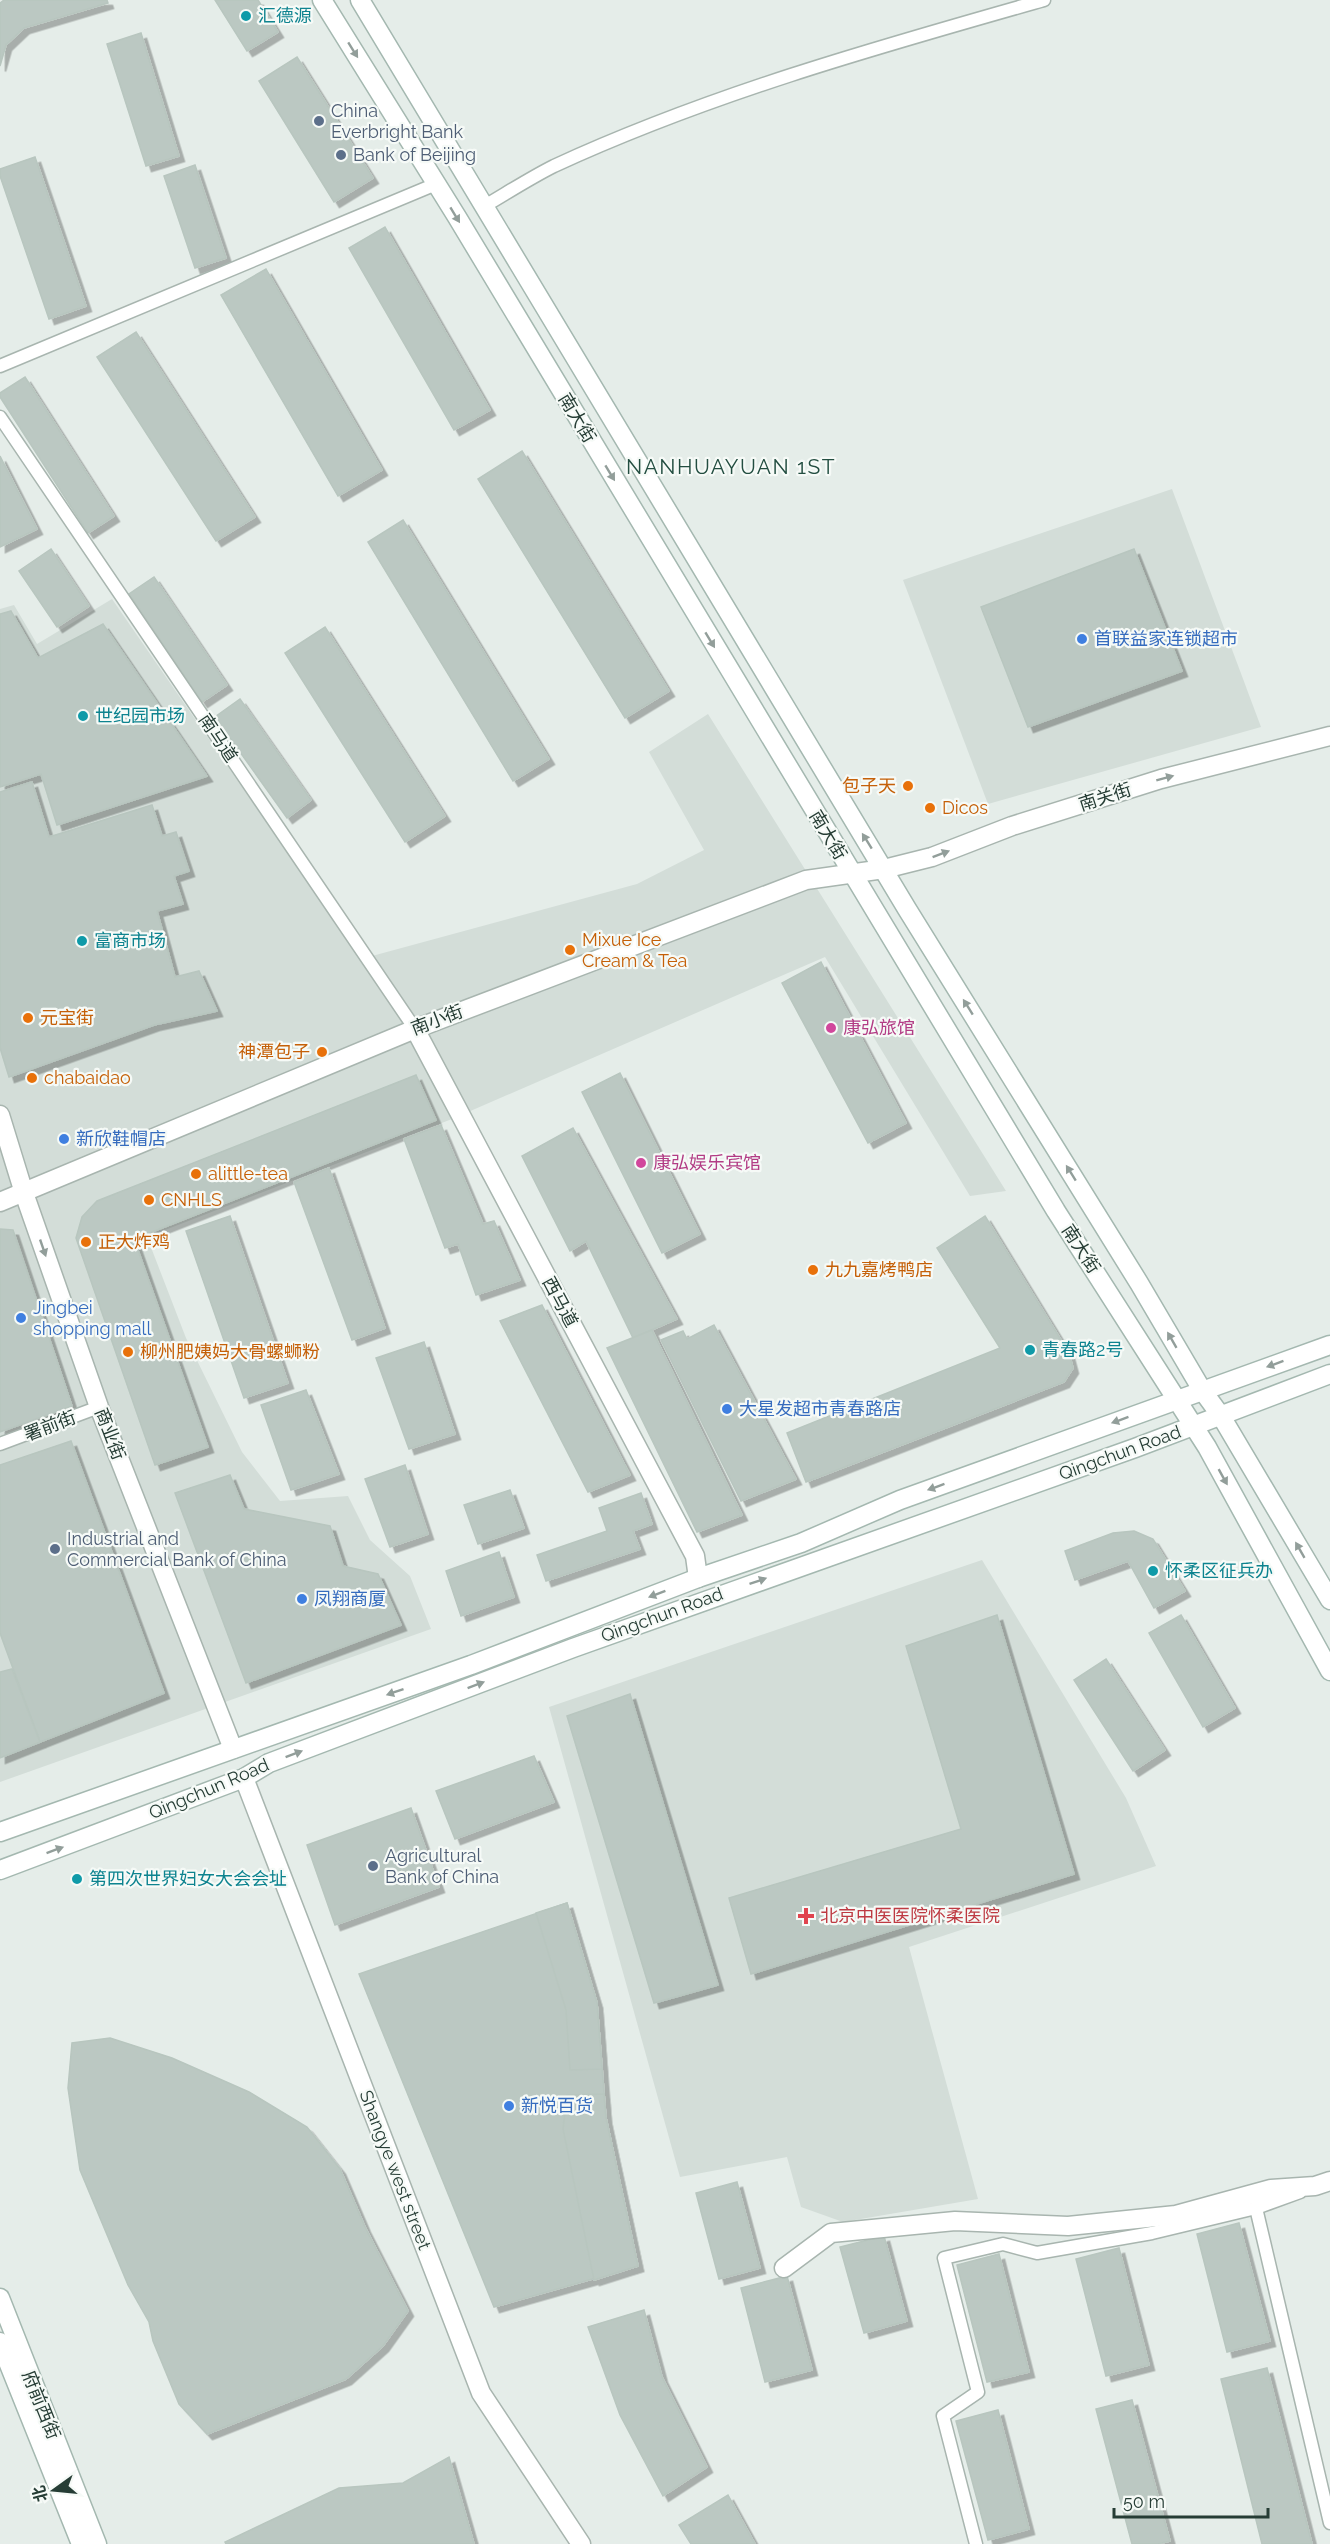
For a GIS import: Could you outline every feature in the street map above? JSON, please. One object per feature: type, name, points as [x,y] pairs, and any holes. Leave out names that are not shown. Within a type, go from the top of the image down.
[{"type":"main road","name":"南大街","points":[[322,0],[436,184],[851,873],[1175,1400],[1207,1447],[1330,1671]]},
{"type":"main road","name":"南大街","points":[[360,0],[884,869],[1139,1283],[1202,1390],[1221,1416],[1330,1600]]},
{"type":"main road","name":"南关街","points":[[884,869],[932,857],[1012,826],[1161,779],[1330,736]]},
{"type":"main road","name":"南小街","points":[[0,1202],[415,1029],[806,880],[884,869]]},
{"type":"main road","name":"西马道","points":[[415,1029],[695,1556],[698,1578]]},
{"type":"main road","name":"商业街","points":[[0,1115],[24,1193],[99,1407],[232,1749]]},
{"type":"main road","name":"Qingchun Road","points":[[0,1832],[471,1665],[698,1578],[801,1543],[900,1500],[1330,1345]]},
{"type":"main road","name":"Qingchun Road","points":[[0,1870],[244,1778],[269,1763],[573,1648],[1221,1416],[1330,1374]]},
{"type":"main road","name":"Shangye west street","points":[[244,1778],[481,2393],[581,2544]]},
{"type":"main road","points":[[784,2268],[831,2233],[955,2221],[1068,2226],[1176,2215],[1272,2189],[1322,2183]]},
{"type":"main road","name":"府前西街","points":[[0,2298],[97,2544]]},
{"type":"main road","points":[[0,2342],[81,2544]]},
{"type":"lane","points":[[483,207],[552,167],[643,128],[784,77],[1044,0]]},
{"type":"lane","points":[[0,366],[436,184]]},
{"type":"lane","name":"南马道","points":[[0,417],[415,1029]]},
{"type":"lane","name":"署前街","points":[[0,1444],[99,1407]]},
{"type":"lane","points":[[976,2544],[943,2416],[978,2392],[944,2258],[1003,2244],[1037,2253],[1152,2233],[1256,2208],[1322,2183]]},
{"type":"lane","points":[[1256,2208],[1330,2523]]},
{"type":"shaded area","points":[[1172,489],[1261,727],[988,804],[903,580]]},
{"type":"shaded area","points":[[112,599],[361,959],[637,884],[704,850],[649,752],[708,714],[1006,1191],[970,1196],[825,957],[452,1119],[147,1237],[186,1338],[242,1452],[280,1501],[348,1496],[370,1540],[410,1576],[431,1629],[0,1782],[0,609],[14,605],[37,644]]},
{"type":"shaded area","name":"北京中医医院怀柔医院","points":[[982,1560],[1126,1798],[1156,1866],[909,1947],[978,2199],[843,2222],[801,2207],[787,2157],[680,2177],[549,1707]]},
{"type":"building","points":[[4,0],[107,0],[108,3],[24,28],[6,45],[0,66],[0,3]]},
{"type":"building","name":"汇德源","points":[[215,0],[258,0],[278,32],[247,51]]},
{"type":"building","points":[[141,33],[179,156],[146,166],[107,44]]},
{"type":"building","points":[[297,57],[373,178],[334,202],[259,81]]},
{"type":"building","points":[[35,157],[86,306],[49,319],[0,176],[0,169]]},
{"type":"building","points":[[195,165],[226,258],[195,268],[164,176]]},
{"type":"building","points":[[385,227],[490,410],[454,430],[349,248]]},
{"type":"building","points":[[266,269],[382,470],[338,496],[221,295]]},
{"type":"building","points":[[136,332],[255,517],[216,541],[97,357]]},
{"type":"building","points":[[25,377],[114,516],[88,533],[0,397],[0,393]]},
{"type":"building","points":[[522,451],[669,691],[625,718],[478,479]]},
{"type":"building","points":[[0,456],[37,529],[0,547]]},
{"type":"building","points":[[403,520],[549,759],[513,781],[368,542]]},
{"type":"building","points":[[51,549],[89,606],[57,627],[19,571]]},
{"type":"building","name":"首联益家连锁超市","points":[[1134,549],[1182,671],[1028,727],[981,607]]},
{"type":"building","points":[[154,577],[227,685],[202,702],[129,594]]},
{"type":"building","name":"世纪园市场","points":[[11,611],[38,658],[103,624],[207,776],[57,825],[41,774],[0,787],[0,614]]},
{"type":"building","points":[[325,627],[445,816],[405,842],[285,653]]},
{"type":"building","points":[[240,699],[311,800],[287,818],[215,717]]},
{"type":"building","name":"富商市场","points":[[32,782],[49,837],[152,805],[162,836],[176,832],[189,871],[174,876],[183,904],[157,911],[175,977],[199,971],[217,1011],[154,1025],[9,1077],[0,1048],[0,792]]},
{"type":"building","name":"康弘旅馆","points":[[821,962],[906,1123],[868,1143],[782,983]]},
{"type":"building","name":"康弘娱乐宾馆","points":[[620,1073],[700,1234],[662,1253],[582,1092]]},
{"type":"building","points":[[416,1075],[436,1120],[134,1239],[208,1447],[155,1465],[76,1238],[82,1217],[97,1201]]},
{"type":"building","points":[[441,1125],[483,1224],[494,1221],[520,1280],[476,1295],[458,1244],[445,1248],[404,1139]]},
{"type":"building","points":[[573,1128],[677,1319],[633,1338],[586,1241],[570,1251],[522,1156]]},
{"type":"building","points":[[329,1168],[385,1328],[352,1340],[294,1182]]},
{"type":"building","points":[[230,1216],[288,1383],[244,1398],[186,1231]]},
{"type":"building","name":"青春路2号","points":[[985,1216],[1069,1353],[1073,1368],[1064,1382],[806,1482],[787,1433],[1000,1348],[937,1248]]},
{"type":"building","name":"Jingbei shopping mall","points":[[0,1229],[13,1230],[72,1406],[0,1432]]},
{"type":"building","points":[[542,1305],[630,1475],[588,1492],[500,1321]]},
{"type":"building","name":"大星发超市青春路店","points":[[714,1325],[796,1479],[741,1501],[661,1340],[683,1331],[687,1339]]},
{"type":"building","points":[[652,1330],[742,1515],[697,1532],[607,1348]]},
{"type":"building","points":[[424,1342],[455,1434],[409,1449],[376,1358]]},
{"type":"building","points":[[306,1390],[339,1474],[291,1490],[261,1405]]},
{"type":"building","name":"Industrial and Commercial Bank of China","points":[[71,1441],[164,1693],[40,1742],[0,1633],[0,1465]]},
{"type":"building","points":[[405,1465],[428,1534],[390,1547],[365,1479]]},
{"type":"building","name":"凤翔商厦","points":[[230,1475],[244,1509],[330,1526],[343,1566],[378,1574],[401,1625],[246,1683],[175,1493]]},
{"type":"building","points":[[510,1490],[524,1528],[478,1544],[464,1505]]},
{"type":"building","points":[[641,1493],[652,1524],[633,1531],[640,1549],[546,1581],[537,1555],[607,1531],[599,1508]]},
{"type":"building","name":"怀柔区征兵办","points":[[1134,1531],[1153,1539],[1185,1591],[1154,1608],[1128,1561],[1075,1580],[1065,1551],[1113,1533]]},
{"type":"building","points":[[499,1552],[514,1597],[461,1616],[446,1571]]},
{"type":"building","points":[[997,1615],[1074,1874],[751,1974],[729,1898],[961,1829],[906,1646]]},
{"type":"building","points":[[1181,1615],[1235,1708],[1203,1727],[1149,1633]]},
{"type":"building","points":[[1106,1659],[1165,1750],[1133,1771],[1074,1680]]},
{"type":"building","points":[[12,1669],[40,1742],[0,1758],[0,1672]]},
{"type":"building","points":[[630,1694],[718,1985],[654,2003],[567,1716]]},
{"type":"building","points":[[534,1756],[554,1802],[455,1839],[436,1791]]},
{"type":"building","name":"Agricultural Bank of China","points":[[411,1808],[439,1887],[335,1925],[307,1845]]},
{"type":"building","name":"新悦百货","points":[[567,1903],[597,2003],[606,2118],[638,2266],[494,2307],[359,1974]]},
{"type":"building","points":[[567,1903],[597,2003],[602,2069],[570,2070],[566,2010],[536,1913]]},
{"type":"building","points":[[110,2038],[172,2058],[249,2092],[307,2127],[340,2169],[365,2227],[408,2311],[383,2346],[346,2379],[207,2434],[179,2404],[153,2341],[149,2322],[128,2285],[80,2170],[68,2088],[72,2043]]},
{"type":"building","points":[[604,2094],[606,2118],[638,2266],[594,2280],[563,2129],[567,2095]]},
{"type":"building","points":[[737,2182],[760,2268],[719,2279],[696,2193]]},
{"type":"building","points":[[1239,2223],[1270,2341],[1227,2352],[1197,2234]]},
{"type":"building","points":[[884,2236],[907,2321],[864,2333],[840,2247]]},
{"type":"building","points":[[1119,2248],[1149,2365],[1106,2376],[1076,2259]]},
{"type":"building","points":[[999,2254],[1029,2372],[987,2382],[957,2265]]},
{"type":"building","points":[[787,2276],[812,2370],[765,2382],[741,2288]]},
{"type":"building","points":[[644,2310],[662,2377],[707,2467],[663,2496],[620,2415],[588,2327]]},
{"type":"building","points":[[1267,2368],[1312,2544],[1262,2544],[1221,2379]]},
{"type":"building","points":[[1132,2400],[1170,2541],[1158,2544],[1132,2544],[1096,2409]]},
{"type":"building","points":[[998,2410],[1029,2529],[988,2540],[956,2421]]},
{"type":"building","points":[[449,2457],[474,2544],[226,2544],[225,2542],[339,2488],[403,2483]]},
{"type":"building","points":[[728,2495],[755,2544],[691,2544],[679,2525]]},
{"type":"place","name":"汇德源","points":[[246,16]]},
{"type":"place","name":"China Everbright Bank","points":[[319,121]]},
{"type":"place","name":"Bank of Beijing","points":[[341,155]]},
{"type":"place","name":"首联益家连锁超市","points":[[1082,639]]},
{"type":"place","name":"世纪园市场","points":[[83,716]]},
{"type":"place","name":"包子天","points":[[908,786]]},
{"type":"place","name":"Dicos","points":[[930,808]]},
{"type":"place","name":"富商市场","points":[[82,941]]},
{"type":"place","name":"Mixue Ice Cream & Tea","points":[[570,950]]},
{"type":"place","name":"元宝街","points":[[28,1018]]},
{"type":"place","name":"康弘旅馆","points":[[831,1028]]},
{"type":"place","name":"神潭包子","points":[[322,1052]]},
{"type":"place","name":"chabaidao","points":[[32,1078]]},
{"type":"place","name":"新欣鞋帽店","points":[[64,1139]]},
{"type":"place","name":"康弘娱乐宾馆","points":[[641,1163]]},
{"type":"place","name":"alittle-tea","points":[[196,1174]]},
{"type":"place","name":"CNHLS","points":[[149,1200]]},
{"type":"place","name":"正大炸鸡","points":[[86,1242]]},
{"type":"place","name":"九九嘉烤鸭店","points":[[813,1270]]},
{"type":"place","name":"Jingbei shopping mall","points":[[21,1318]]},
{"type":"place","name":"青春路2号","points":[[1030,1350]]},
{"type":"place","name":"柳州肥姨妈大骨螺蛳粉","points":[[128,1352]]},
{"type":"place","name":"大星发超市青春路店","points":[[727,1409]]},
{"type":"place","name":"Industrial and Commercial Bank of China","points":[[55,1549]]},
{"type":"place","name":"怀柔区征兵办","points":[[1153,1571]]},
{"type":"place","name":"凤翔商厦","points":[[302,1599]]},
{"type":"place","name":"Agricultural Bank of China","points":[[373,1866]]},
{"type":"place","name":"第四次世界妇女大会会址","points":[[77,1879]]},
{"type":"place","name":"北京中医医院怀柔医院","points":[[806,1916]]},
{"type":"place","name":"新悦百货","points":[[509,2106]]},
{"type":"district","name":"NANHUAYUAN 1ST","points":[[731,467]]}]
